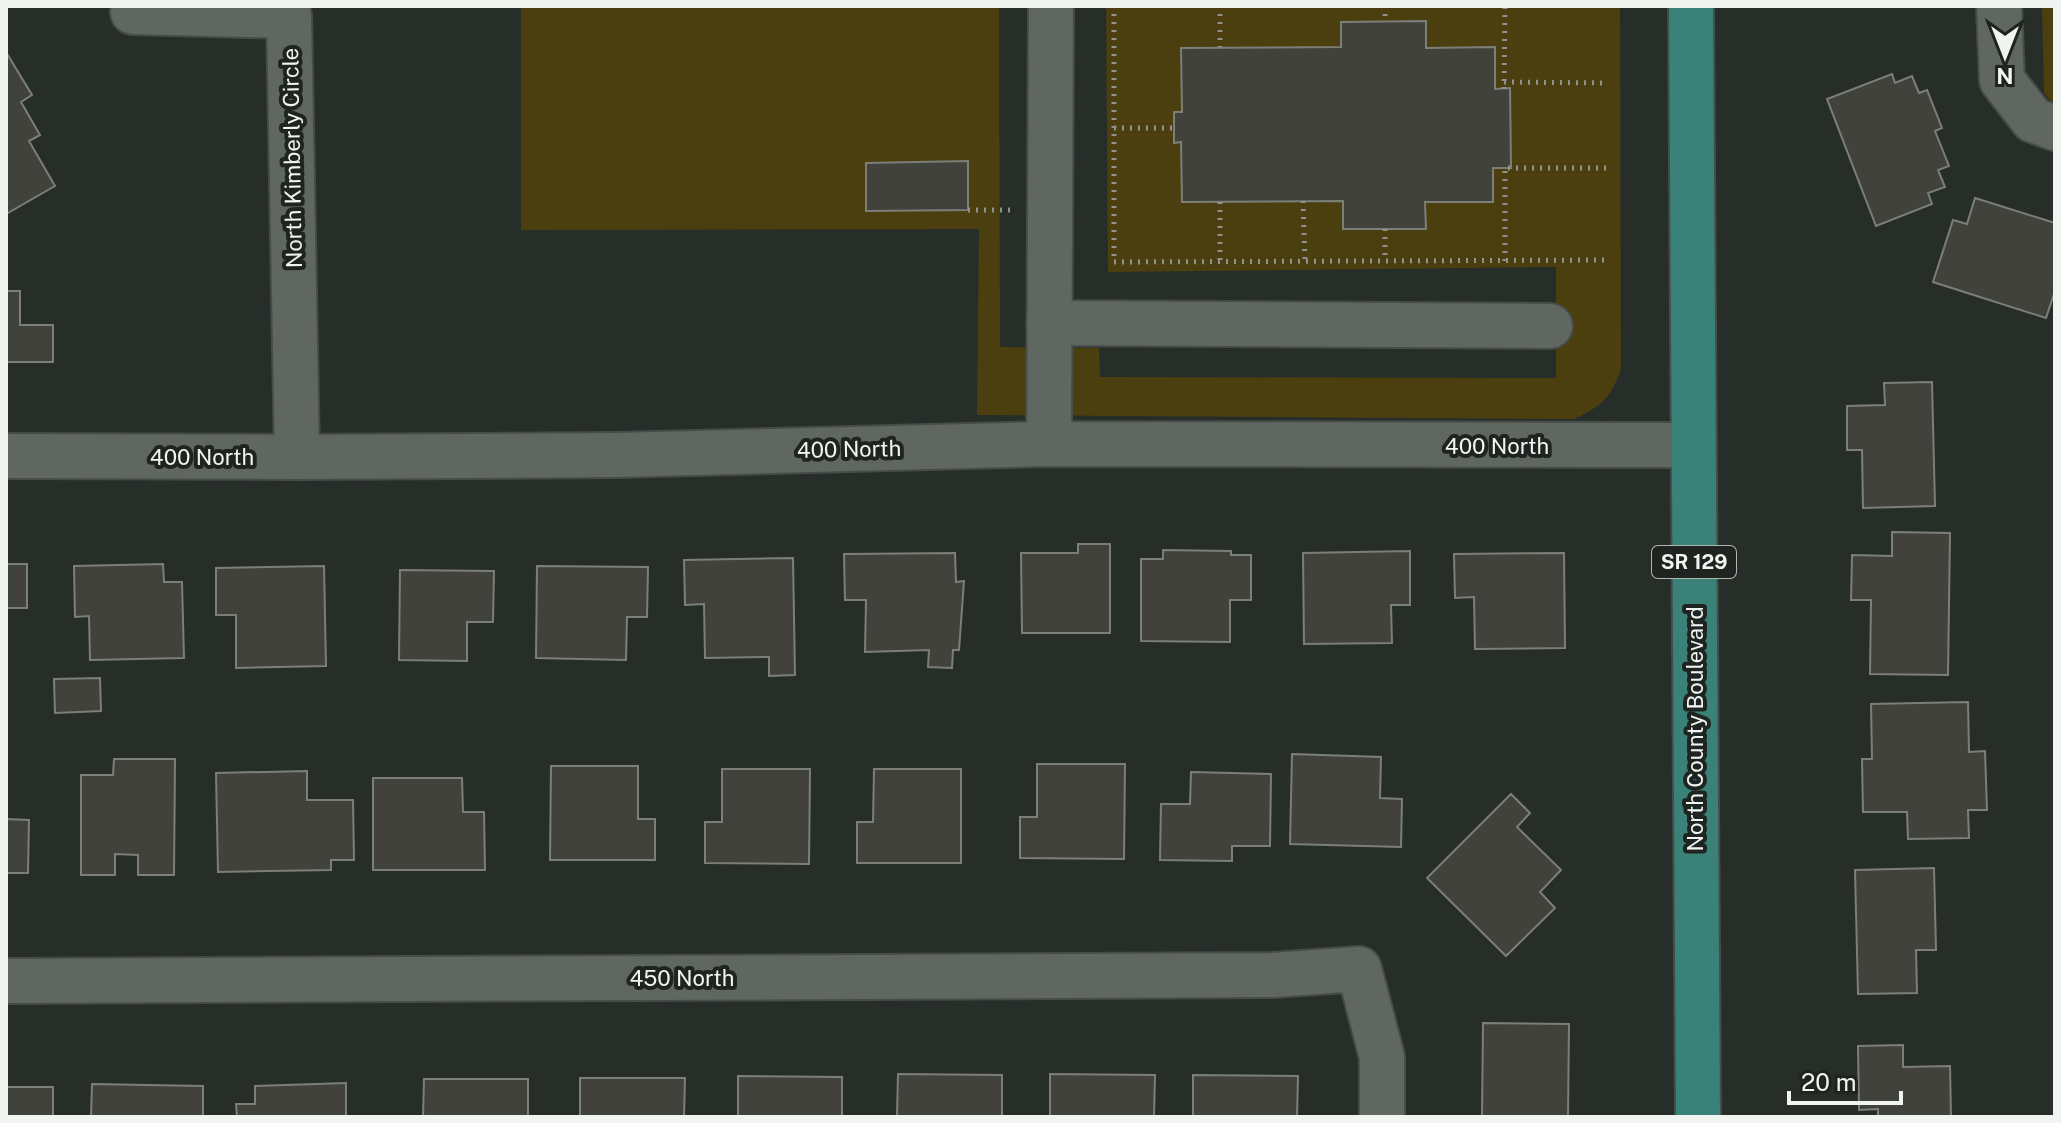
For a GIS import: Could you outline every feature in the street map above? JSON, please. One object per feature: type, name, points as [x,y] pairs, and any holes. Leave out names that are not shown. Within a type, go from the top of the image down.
[{"type":"main road","name":"North County Boulevard","points":[[1691,6],[1698,1117]]},
{"type":"street","points":[[1049,444],[1051,6]]},
{"type":"street","points":[[1999,6],[2002,80],[2044,124]]},
{"type":"street","name":"North Kimberly Circle","points":[[133,12],[289,16],[297,457]]},
{"type":"street","points":[[1049,323],[1550,326]]},
{"type":"street","name":"400 North","points":[[6,456],[616,455],[1049,444],[1693,445]]},
{"type":"street","name":"450 North","points":[[6,981],[1273,975],[1359,969],[1382,1057],[1382,1117]]},
{"type":"path","points":[[1114,6],[1114,262],[1608,260]]},
{"type":"path","points":[[1220,6],[1220,47]]},
{"type":"path","points":[[1385,6],[1385,22]]},
{"type":"path","points":[[1505,6],[1504,85],[1607,83]]},
{"type":"path","points":[[1114,128],[1174,128]]},
{"type":"path","points":[[1505,261],[1505,168],[1608,168]]},
{"type":"path","points":[[1303,201],[1305,262]]},
{"type":"path","points":[[1220,202],[1220,262]]},
{"type":"path","points":[[1385,229],[1385,261]]},
{"type":"shaded area","points":[[521,6],[999,6],[1000,347],[1099,348],[1100,377],[1556,378],[1556,267],[1108,272],[1106,6],[1620,6],[1621,369],[1604,400],[1574,419],[977,415],[979,229],[521,230]],"holes":[[[1426,21],[1426,48],[1494,47],[1495,89],[1510,88],[1493,168],[1493,202],[1425,202],[1425,229],[1344,229],[1343,201],[1182,202],[1181,142],[1174,142],[1174,112],[1182,112],[1182,48],[1341,47],[1341,22]]]},
{"type":"shaded area","points":[[2042,6],[2055,6],[2055,106],[2044,93]]},
{"type":"building","points":[[1426,21],[1426,48],[1495,47],[1495,89],[1510,88],[1511,168],[1493,168],[1493,202],[1425,202],[1426,229],[1343,229],[1343,201],[1182,202],[1181,142],[1174,143],[1174,112],[1182,112],[1181,48],[1341,47],[1341,22]]},
{"type":"building","points":[[6,52],[32,95],[21,102],[40,135],[29,141],[55,186],[6,214]]},
{"type":"building","points":[[1892,74],[1895,83],[1912,76],[1919,93],[1927,90],[1942,128],[1935,131],[1949,166],[1938,170],[1945,187],[1928,193],[1932,204],[1876,226],[1827,99]]},
{"type":"building","points":[[968,161],[968,210],[866,211],[866,163]]},
{"type":"building","points":[[1975,198],[2055,223],[2055,291],[2046,318],[1933,282],[1953,220],[1967,224]]},
{"type":"building","points":[[6,291],[20,291],[20,325],[53,325],[53,362],[6,362]]},
{"type":"building","points":[[1932,382],[1935,506],[1863,508],[1862,450],[1847,450],[1847,406],[1885,405],[1884,383]]},
{"type":"building","points":[[1892,532],[1950,533],[1948,675],[1870,674],[1871,600],[1851,600],[1852,555],[1892,556]]},
{"type":"building","points":[[1078,544],[1110,544],[1110,633],[1022,633],[1021,553],[1078,553]]},
{"type":"building","points":[[1163,550],[1231,551],[1231,555],[1251,555],[1251,600],[1230,600],[1230,642],[1141,641],[1141,559],[1163,559]]},
{"type":"building","points":[[1410,551],[1410,605],[1391,605],[1392,643],[1304,644],[1303,553]]},
{"type":"building","points":[[955,553],[956,582],[964,581],[959,650],[953,650],[952,668],[928,667],[929,650],[865,652],[866,600],[845,600],[844,554]]},
{"type":"building","points":[[1564,553],[1565,648],[1475,649],[1474,597],[1455,598],[1454,554]]},
{"type":"building","points":[[793,558],[795,675],[769,676],[769,657],[705,658],[704,604],[685,605],[684,560]]},
{"type":"building","points":[[6,564],[27,564],[27,608],[6,608]]},
{"type":"building","points":[[163,564],[164,582],[182,582],[184,658],[90,660],[89,616],[75,617],[74,566]]},
{"type":"building","points":[[324,566],[326,666],[236,668],[236,615],[216,615],[216,568]]},
{"type":"building","points":[[537,566],[648,567],[647,617],[627,617],[626,660],[536,658]]},
{"type":"building","points":[[400,570],[494,571],[493,622],[467,622],[467,661],[399,660]]},
{"type":"building","points":[[100,678],[101,711],[55,713],[54,679]]},
{"type":"building","points":[[1968,702],[1969,752],[1985,751],[1987,810],[1968,810],[1969,838],[1908,839],[1907,812],[1863,812],[1862,759],[1872,759],[1871,704]]},
{"type":"building","points":[[1292,754],[1381,757],[1380,798],[1402,799],[1401,847],[1290,844]]},
{"type":"building","points":[[114,759],[175,759],[174,875],[138,875],[138,855],[115,854],[115,875],[81,875],[81,775],[113,775]]},
{"type":"building","points":[[1037,764],[1125,764],[1124,859],[1020,858],[1020,817],[1037,817]]},
{"type":"building","points":[[551,766],[638,766],[638,819],[655,819],[655,860],[550,860]]},
{"type":"building","points":[[722,769],[810,769],[809,864],[705,863],[705,822],[722,822]]},
{"type":"building","points":[[874,769],[961,769],[961,863],[857,863],[857,822],[873,822]]},
{"type":"building","points":[[307,771],[307,800],[353,800],[354,860],[331,860],[331,870],[218,872],[216,773]]},
{"type":"building","points":[[1191,772],[1271,774],[1270,846],[1232,846],[1232,861],[1160,860],[1161,804],[1190,804]]},
{"type":"building","points":[[373,778],[462,778],[463,812],[484,812],[485,870],[373,870]]},
{"type":"building","points":[[1511,794],[1530,813],[1517,827],[1561,870],[1540,892],[1555,908],[1506,956],[1427,878]]},
{"type":"building","points":[[6,819],[29,820],[28,873],[6,873]]},
{"type":"building","points":[[1934,868],[1936,950],[1916,950],[1917,993],[1858,994],[1855,870]]},
{"type":"building","points":[[1483,1023],[1569,1024],[1568,1116],[1482,1117]]},
{"type":"building","points":[[1903,1045],[1903,1067],[1950,1066],[1951,1117],[1878,1117],[1878,1109],[1859,1110],[1858,1046]]},
{"type":"building","points":[[898,1074],[1002,1075],[1002,1117],[897,1116]]},
{"type":"building","points":[[1050,1074],[1155,1075],[1154,1117],[1050,1116]]},
{"type":"building","points":[[1193,1075],[1298,1076],[1297,1117],[1193,1116]]},
{"type":"building","points":[[738,1076],[842,1077],[842,1117],[738,1117]]},
{"type":"building","points":[[580,1078],[685,1078],[684,1117],[580,1117]]},
{"type":"building","points":[[424,1079],[528,1079],[528,1117],[423,1117]]},
{"type":"building","points":[[346,1083],[346,1117],[237,1117],[236,1104],[255,1104],[255,1086]]},
{"type":"building","points":[[92,1084],[203,1086],[203,1117],[91,1117]]},
{"type":"building","points":[[6,1087],[53,1087],[53,1117],[6,1117]]}]
